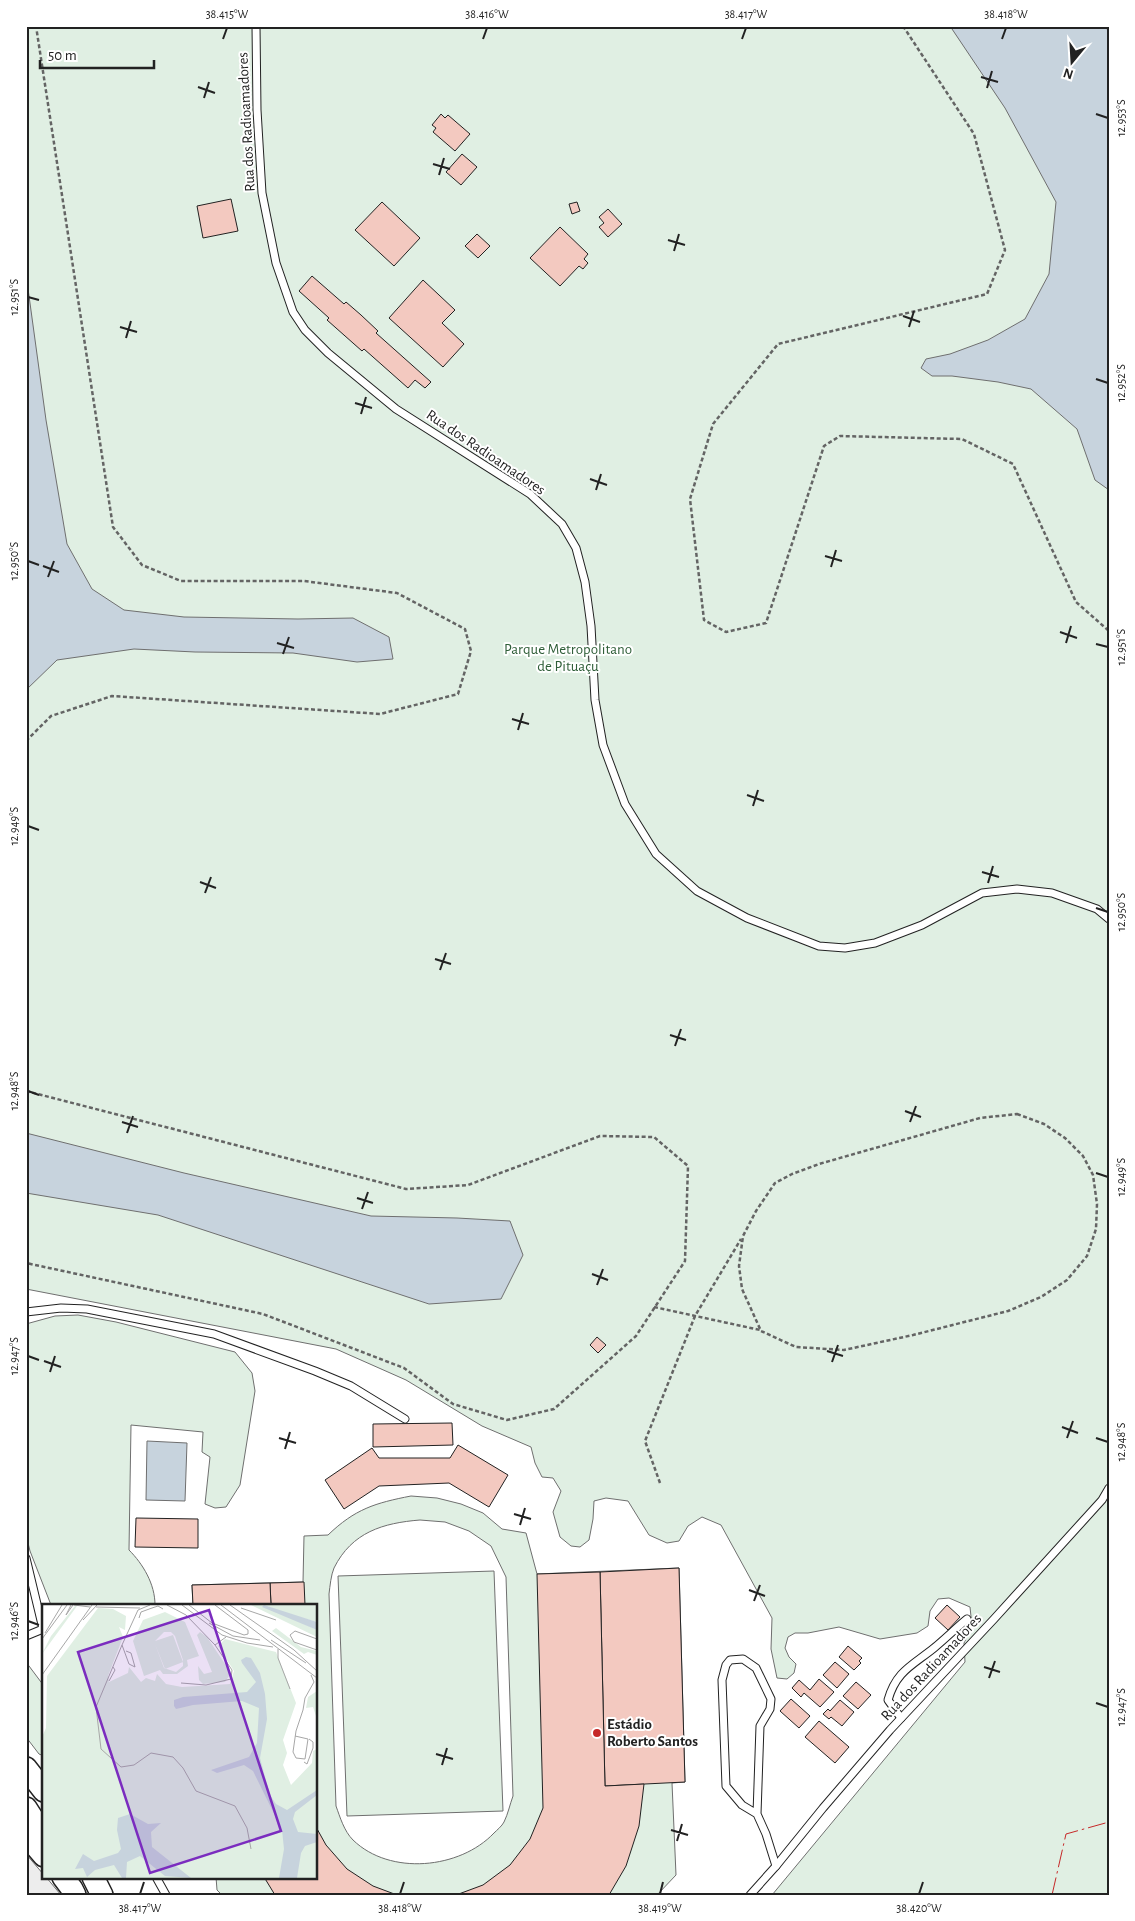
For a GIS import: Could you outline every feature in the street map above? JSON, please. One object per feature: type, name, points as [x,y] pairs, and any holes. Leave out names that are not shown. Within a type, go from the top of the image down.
[{"type":"main road","points":[[26,1768],[42,1789]]},
{"type":"main road","points":[[26,1808],[42,1833]]},
{"type":"main road","points":[[26,1835],[42,1854]]},
{"type":"main road","points":[[94,1878],[102,1895]]},
{"type":"lane","name":"Rua dos Radioamadores","points":[[256,26],[257,110],[262,193],[276,263],[293,312],[306,330],[328,353],[396,409],[530,494],[562,524],[576,548],[585,582],[591,626],[596,700],[603,745],[625,804],[656,854],[696,890],[747,918],[819,946],[845,948],[875,943],[922,925],[982,893],[1016,889],[1052,893],[1097,909],[1109,919]]},
{"type":"lane","points":[[26,1312],[61,1308],[87,1310],[214,1334],[351,1386],[405,1419]]},
{"type":"lane","name":"Rua dos Radioamadores","points":[[750,1895],[902,1718],[1102,1500],[1109,1488]]},
{"type":"lane","points":[[26,1558],[42,1626]]},
{"type":"lane","points":[[902,1718],[888,1700],[890,1690],[905,1668],[934,1648],[966,1619]]},
{"type":"lane","points":[[26,1636],[42,1630]]},
{"type":"lane","points":[[757,1814],[742,1805],[726,1786],[722,1680],[726,1664],[730,1660],[743,1659],[756,1668],[771,1699],[770,1709],[760,1726],[757,1814],[766,1834],[776,1866]]},
{"type":"lane","points":[[157,1878],[166,1895]]},
{"type":"path","points":[[26,742],[51,716],[112,696],[380,714],[458,694],[471,651],[465,629],[398,593],[304,581],[181,581],[142,565],[113,527],[36,26]]},
{"type":"path","points":[[903,26],[974,134],[1005,250],[987,294],[778,344],[766,358],[713,424],[690,499],[704,620],[726,632],[766,623],[824,446],[840,436],[962,439],[1013,464],[1076,602],[1109,631]]},
{"type":"path","points":[[26,1091],[406,1190],[468,1185],[600,1136],[654,1137],[688,1166],[685,1261],[636,1336],[554,1408],[507,1420],[453,1404],[404,1368],[263,1314],[26,1263]]},
{"type":"path","points":[[654,1307],[695,1316],[761,1330],[796,1347],[844,1350],[1008,1311],[1041,1297],[1067,1280],[1087,1256],[1096,1229],[1097,1204],[1093,1175],[1083,1156],[1065,1138],[1044,1124],[1017,1114],[980,1118],[818,1164],[775,1183],[756,1211],[695,1316],[645,1441],[660,1483]]},
{"type":"path","points":[[743,1236],[738,1266],[742,1289],[761,1330]]},
{"type":"green space","name":"Parque Metropolitano de Pituaçu","points":[[26,26],[1109,26],[1109,1895],[772,1895],[965,1662],[964,1643],[972,1626],[970,1607],[949,1598],[938,1599],[930,1611],[928,1626],[917,1633],[880,1639],[839,1627],[808,1633],[795,1633],[788,1637],[785,1648],[789,1657],[796,1664],[794,1673],[787,1679],[777,1678],[771,1649],[772,1618],[721,1525],[702,1517],[688,1526],[679,1541],[667,1543],[649,1535],[628,1501],[606,1498],[594,1501],[589,1540],[580,1547],[571,1546],[560,1537],[553,1512],[561,1491],[553,1478],[542,1477],[535,1463],[531,1447],[482,1426],[406,1380],[336,1349],[26,1289]]},
{"type":"green space","points":[[78,1315],[116,1322],[235,1352],[252,1373],[255,1391],[240,1485],[226,1507],[215,1508],[205,1504],[210,1457],[202,1452],[203,1432],[131,1425],[129,1550],[147,1575],[153,1590],[155,1604],[51,1604],[30,1551],[26,1535],[26,1324],[55,1316]]},
{"type":"green space","name":"Estádio Roberto Santos","points":[[411,1496],[437,1498],[461,1504],[483,1513],[502,1529],[526,1533],[537,1574],[679,1568],[685,1782],[672,1783],[676,1875],[657,1895],[222,1895],[217,1890],[216,1878],[318,1878],[318,1604],[193,1604],[192,1585],[303,1582],[304,1536],[328,1535],[347,1519],[366,1508]],"holes":[[[420,1520],[445,1522],[469,1531],[491,1546],[506,1577],[513,1796],[503,1823],[480,1845],[463,1854],[444,1861],[425,1864],[405,1863],[386,1859],[368,1852],[353,1840],[345,1828],[336,1806],[329,1594],[331,1577],[341,1556],[350,1546],[359,1538],[381,1527]]]},
{"type":"green space","points":[[494,1571],[503,1811],[347,1816],[338,1576]]},
{"type":"green space","points":[[26,1662],[42,1683],[42,1755],[26,1737]]},
{"type":"shaded area","points":[[950,26],[1105,26],[1109,32],[1109,490],[1095,480],[1077,429],[1031,389],[998,382],[952,376],[932,376],[921,368],[926,359],[950,354],[988,340],[1025,319],[1049,274],[1056,202],[1005,108]]},
{"type":"shaded area","points":[[26,274],[46,420],[67,544],[92,589],[124,610],[184,617],[353,618],[389,637],[393,659],[357,662],[293,653],[134,649],[57,660],[26,690]]},
{"type":"shaded area","points":[[26,1133],[184,1173],[371,1216],[510,1221],[523,1255],[501,1299],[429,1304],[158,1215],[26,1193]]},
{"type":"shaded area","points":[[147,1441],[187,1443],[185,1501],[146,1500]]},
{"type":"shaded area","points":[[26,1854],[42,1873],[42,1878],[47,1878],[61,1895],[26,1895]]},
{"type":"building","points":[[441,114],[445,118],[448,115],[470,134],[455,151],[433,132],[436,128],[432,125]]},
{"type":"building","points":[[462,154],[477,167],[461,185],[446,172]]},
{"type":"building","points":[[231,199],[238,231],[203,238],[197,206]]},
{"type":"building","points":[[382,202],[420,238],[394,266],[355,230]]},
{"type":"building","points":[[577,202],[580,211],[572,214],[569,204]]},
{"type":"building","points":[[608,209],[622,224],[608,237],[599,227],[604,223],[599,217]]},
{"type":"building","points":[[560,227],[588,254],[584,259],[588,263],[583,269],[579,266],[560,286],[530,258]]},
{"type":"building","points":[[477,234],[490,246],[478,258],[465,246]]},
{"type":"building","points":[[312,276],[344,304],[346,302],[361,315],[378,331],[376,333],[431,382],[425,388],[415,380],[408,388],[364,349],[362,351],[327,320],[329,318],[299,291]]},
{"type":"building","points":[[423,280],[455,310],[442,323],[464,344],[443,367],[389,318]]},
{"type":"building","points":[[597,1337],[606,1345],[598,1353],[590,1345]]},
{"type":"building","points":[[452,1423],[453,1445],[373,1447],[373,1424]]},
{"type":"building","points":[[458,1445],[508,1475],[489,1507],[449,1483],[379,1486],[344,1509],[325,1480],[372,1448],[379,1458],[450,1458]]},
{"type":"building","points":[[136,1518],[198,1519],[198,1548],[135,1547]]},
{"type":"building","points":[[679,1568],[685,1782],[605,1786],[600,1572]]},
{"type":"building","points":[[600,1572],[605,1786],[644,1784],[639,1826],[626,1866],[609,1895],[456,1895],[483,1885],[510,1865],[530,1839],[543,1808],[537,1574]]},
{"type":"building","points":[[304,1582],[305,1604],[271,1604],[270,1583]]},
{"type":"building","points":[[270,1583],[271,1604],[193,1604],[192,1585]]},
{"type":"building","points":[[947,1605],[960,1617],[948,1630],[935,1618]]},
{"type":"building","points":[[848,1646],[862,1658],[859,1661],[861,1663],[854,1670],[839,1657]]},
{"type":"building","points":[[835,1662],[849,1674],[837,1688],[823,1675]]},
{"type":"building","points":[[819,1679],[834,1692],[820,1707],[804,1693],[801,1697],[792,1688],[799,1680],[810,1690]]},
{"type":"building","points":[[856,1682],[871,1695],[858,1709],[843,1696]]},
{"type":"building","points":[[791,1699],[810,1716],[799,1728],[780,1711]]},
{"type":"building","points":[[840,1700],[854,1712],[842,1726],[831,1717],[829,1719],[823,1714],[828,1709],[830,1711]]},
{"type":"building","points":[[819,1721],[849,1747],[835,1763],[805,1737]]},
{"type":"building","points":[[318,1831],[326,1845],[347,1869],[373,1886],[397,1895],[275,1895],[265,1878],[318,1878]]},
{"type":"power","points":[[1052,1895],[1066,1834],[1109,1822]]},
{"type":"place","name":"Estádio Roberto Santos","points":[[597,1733]]}]
